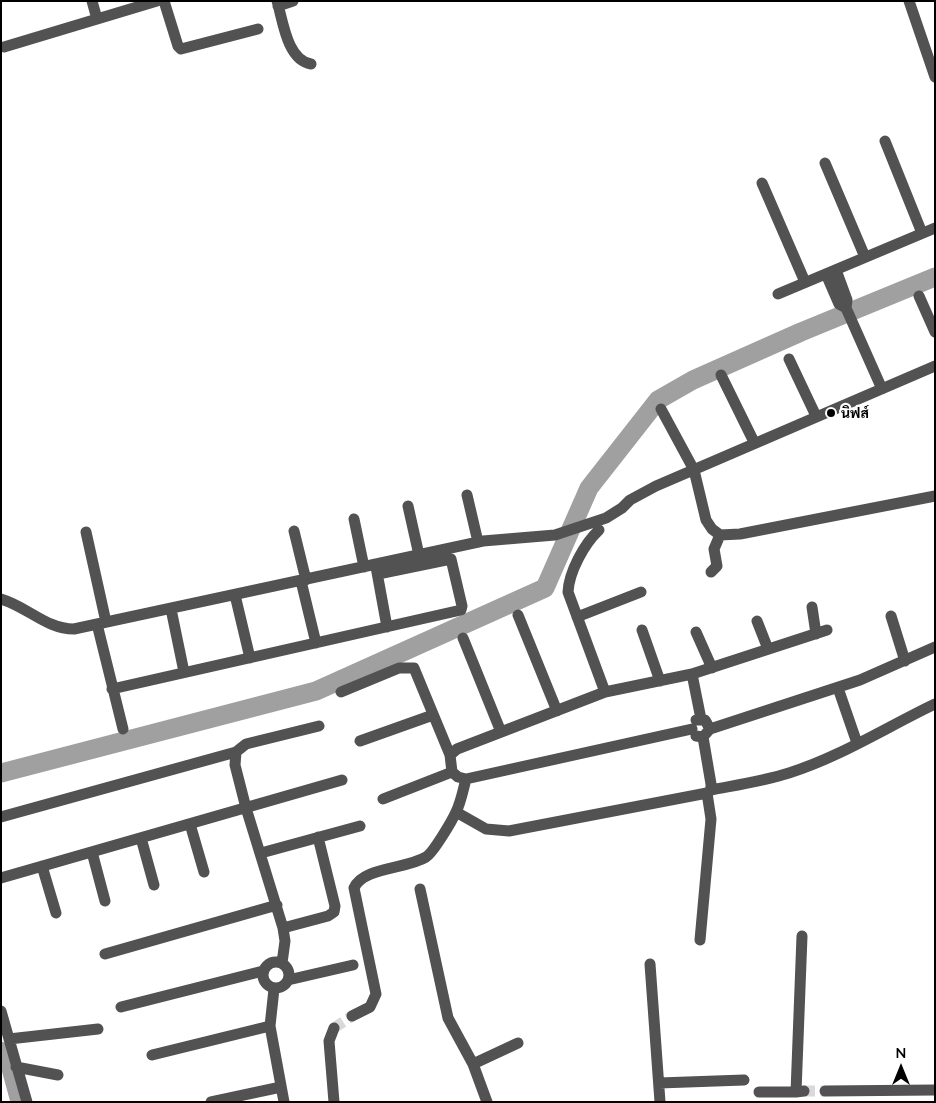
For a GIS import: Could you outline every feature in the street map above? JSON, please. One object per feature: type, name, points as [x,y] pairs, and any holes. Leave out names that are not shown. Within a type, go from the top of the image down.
[{"type":"street","points":[[92,1],[97,19]]},
{"type":"street","points":[[4,47],[157,1]]},
{"type":"street","points":[[164,1],[178,46],[181,49],[258,29]]},
{"type":"street","points":[[293,1],[277,4],[294,54],[301,61],[311,64]]},
{"type":"street","points":[[910,1],[929,42],[935,77]]},
{"type":"street","points":[[885,141],[922,233]]},
{"type":"street","points":[[825,163],[865,257]]},
{"type":"street","points":[[762,183],[805,282]]},
{"type":"street","points":[[778,294],[935,228]]},
{"type":"street","points":[[831,272],[838,304],[846,308],[882,389]]},
{"type":"street","points":[[919,296],[935,332]]},
{"type":"street","points":[[789,360],[816,416]]},
{"type":"street","points":[[605,692],[568,592],[569,584],[580,557],[596,527],[630,500],[754,442],[935,366]]},
{"type":"street","points":[[721,376],[754,442]]},
{"type":"street","points":[[661,409],[694,470],[706,520],[712,529],[720,535],[740,534],[935,496]]},
{"type":"street","points":[[467,494],[478,542]]},
{"type":"street","points":[[408,506],[419,555]]},
{"type":"street","points":[[354,519],[373,568],[387,627]]},
{"type":"street","points":[[373,568],[419,555],[478,542],[555,534],[596,527]]},
{"type":"street","points":[[294,531],[316,643]]},
{"type":"street","points":[[86,532],[112,689],[123,729]]},
{"type":"street","points":[[711,572],[717,566],[714,549],[720,535]]},
{"type":"street","points":[[1,599],[60,629],[74,629],[303,580],[373,568],[451,559],[462,606],[461,610],[112,689]]},
{"type":"street","points":[[577,617],[641,592]]},
{"type":"street","points":[[235,595],[250,658]]},
{"type":"street","points":[[450,755],[457,749],[605,692],[692,674],[821,632],[812,607]]},
{"type":"street","points":[[171,609],[184,672]]},
{"type":"street","points":[[518,616],[557,711]]},
{"type":"street","points":[[891,616],[905,660]]},
{"type":"street","points":[[758,620],[768,649]]},
{"type":"street","points":[[642,630],[660,680]]},
{"type":"street","points":[[696,632],[712,668]]},
{"type":"street","points":[[463,638],[501,732]]},
{"type":"street","points":[[692,729],[694,734],[706,733],[838,688],[935,647]]},
{"type":"street","points":[[341,692],[399,668],[414,668],[450,755],[452,772],[458,777],[466,779],[692,729]]},
{"type":"street","points":[[692,674],[700,719]]},
{"type":"street","points":[[838,688],[857,743]]},
{"type":"street","points":[[456,812],[486,829],[509,830],[758,782],[791,773],[935,704]]},
{"type":"street","points":[[360,741],[433,715]]},
{"type":"street","points":[[692,729],[696,720],[706,720],[711,819],[700,940]]},
{"type":"street","points":[[1,817],[236,752],[246,744],[319,726]]},
{"type":"street","points":[[236,752],[236,765],[246,808],[283,928],[285,941],[282,963]]},
{"type":"street","points":[[383,799],[452,772]]},
{"type":"street","points":[[352,1016],[370,1007],[376,994],[354,888],[362,878],[411,864],[428,856],[456,812],[466,779]]},
{"type":"street","points":[[1,878],[342,780]]},
{"type":"street","points":[[190,824],[204,872]]},
{"type":"street","points":[[261,853],[360,826]]},
{"type":"street","points":[[283,928],[328,916],[334,912],[335,906],[318,837]]},
{"type":"street","points":[[141,838],[154,885]]},
{"type":"street","points":[[92,852],[106,901]]},
{"type":"street","points":[[42,866],[56,913]]},
{"type":"street","points":[[420,889],[448,1018],[473,1064],[487,1102]]},
{"type":"street","points":[[105,954],[277,905]]},
{"type":"street","points":[[759,1092],[800,1091],[802,936]]},
{"type":"street","points":[[274,962],[282,963],[288,968],[290,976],[281,988],[274,989],[267,985],[263,979],[263,971],[267,964],[274,962]]},
{"type":"street","points":[[288,980],[352,964]]},
{"type":"street","points":[[650,964],[660,1102]]},
{"type":"street","points":[[121,1007],[263,971]]},
{"type":"street","points":[[274,989],[270,1026],[284,1102]]},
{"type":"street","points":[[1,1011],[27,1102]]},
{"type":"street","points":[[152,1055],[270,1026]]},
{"type":"street","points":[[334,1028],[329,1041],[334,1102]]},
{"type":"street","points":[[9,1039],[98,1029]]},
{"type":"street","points":[[473,1064],[518,1043]]},
{"type":"street","points":[[16,1067],[58,1075]]},
{"type":"street","points":[[659,1083],[744,1080]]},
{"type":"street","points":[[211,1102],[281,1086]]},
{"type":"street","points":[[826,1091],[935,1090]]},
{"type":"waterway","points":[[1,773],[316,691],[545,588],[589,488],[658,400],[693,380],[801,332],[935,277]]},
{"type":"waterway","points":[[1,1047],[16,1102]]},
{"type":"tunnel","points":[[334,1028],[352,1016]]},
{"type":"tunnel","points":[[804,1091],[825,1091]]},
{"type":"place","name":"นิฟส์","points":[[831,413]]}]
